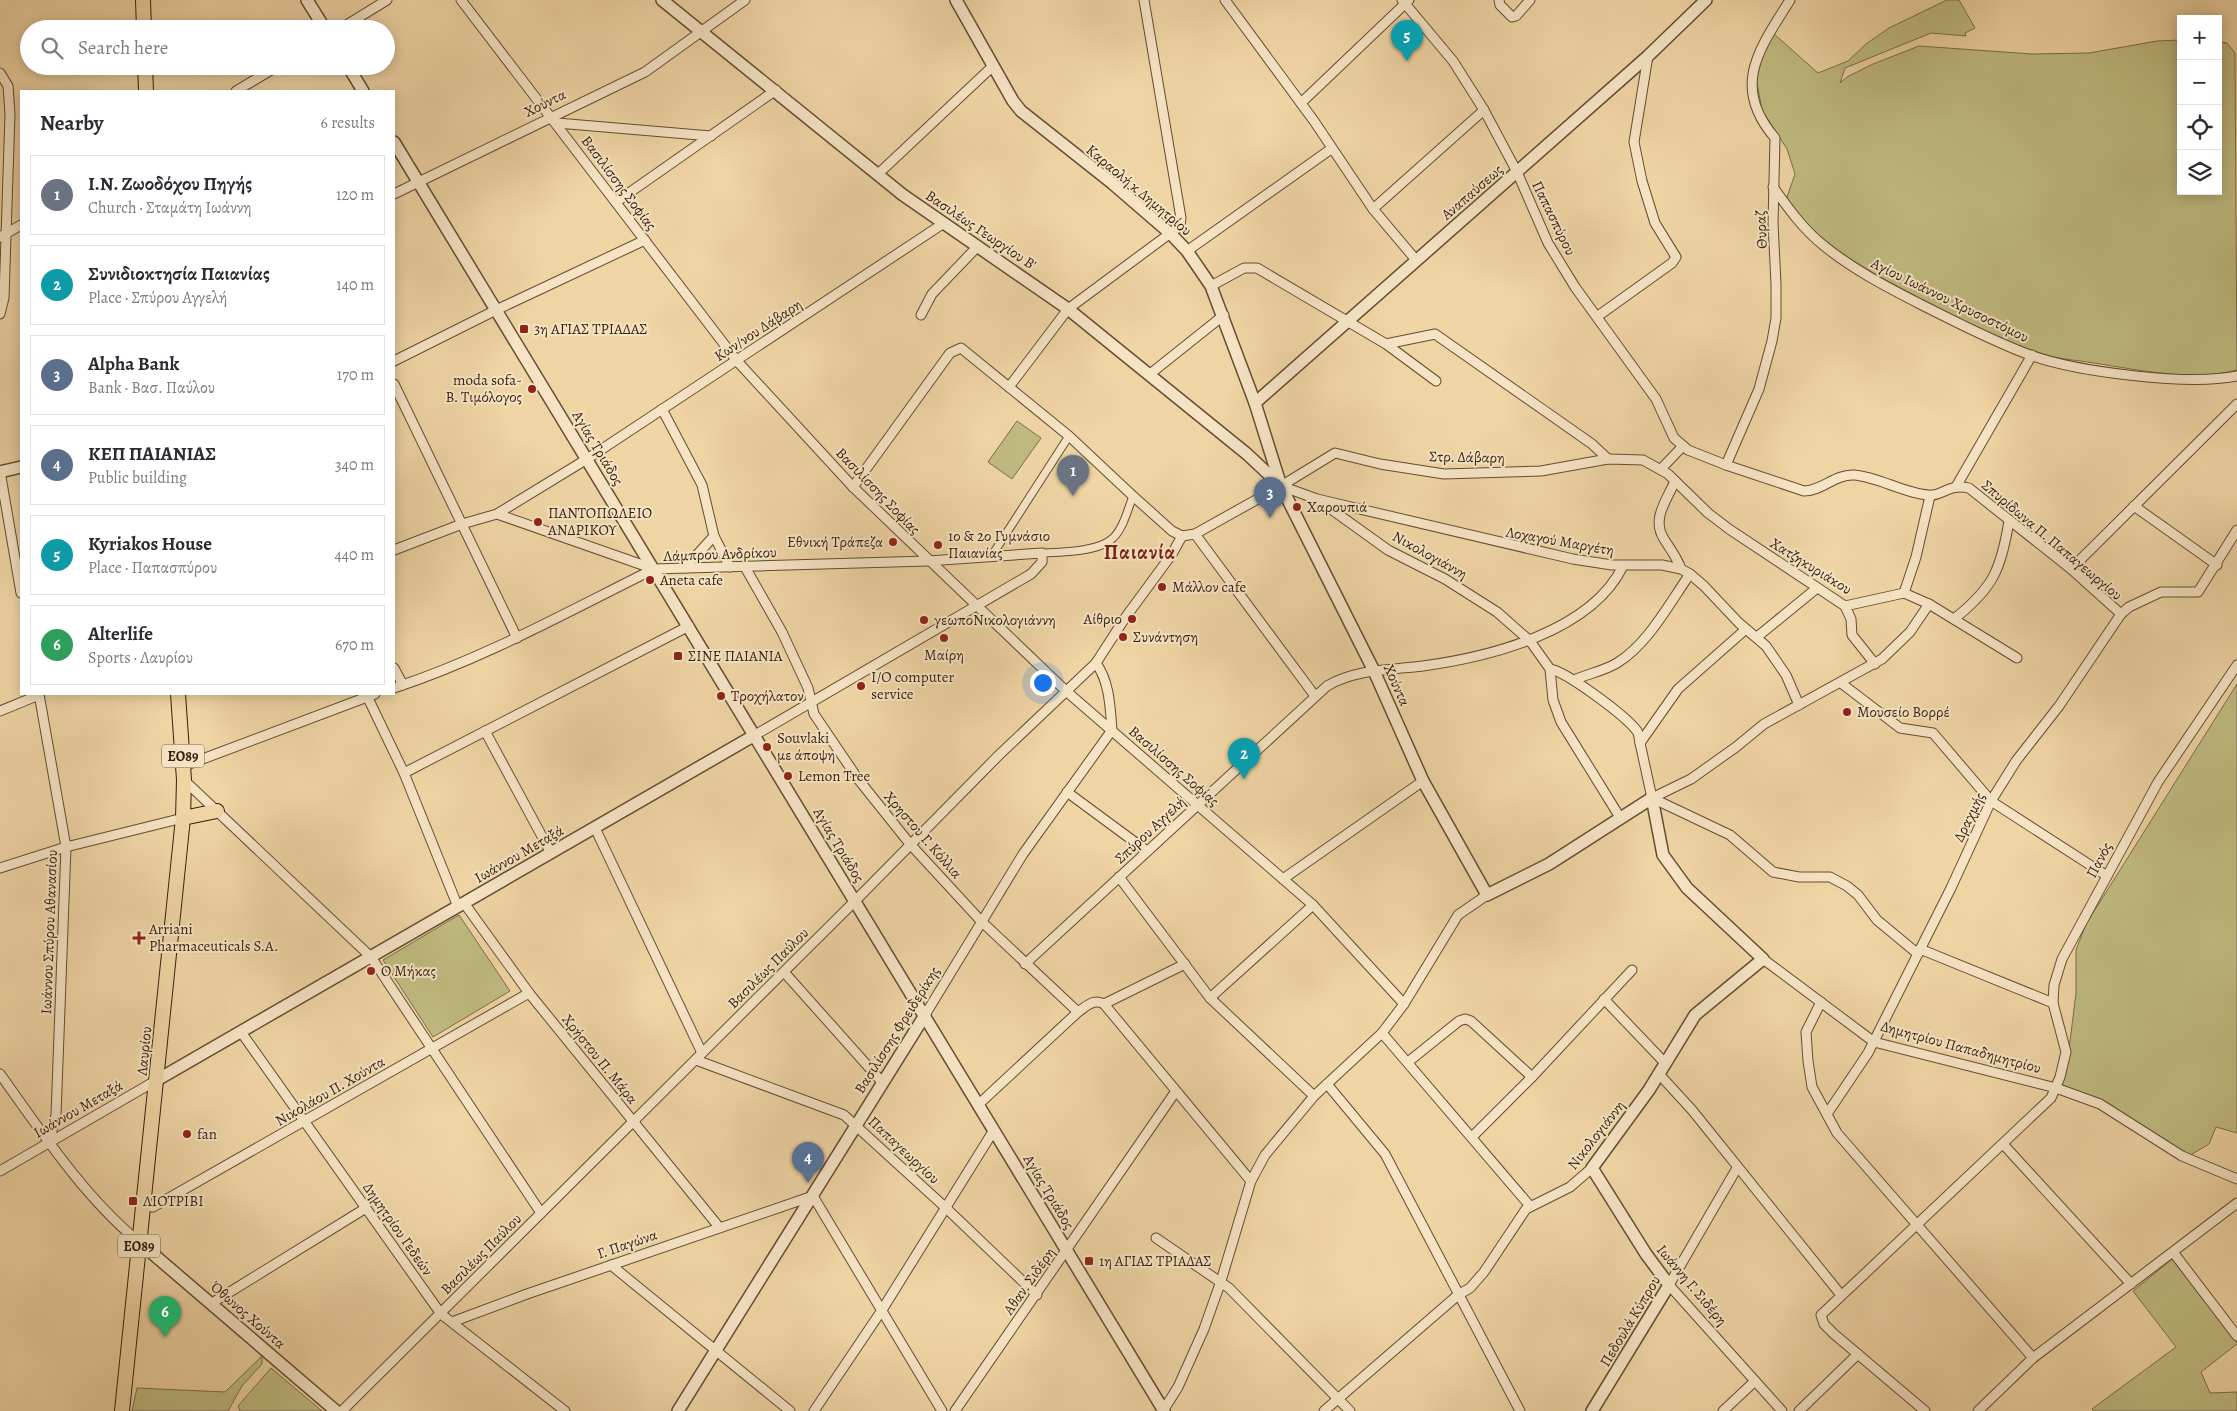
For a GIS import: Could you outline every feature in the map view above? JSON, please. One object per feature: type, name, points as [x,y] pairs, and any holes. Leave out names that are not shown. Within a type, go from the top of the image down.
[{"type":"main road","points":[[143,0],[144,20]]},
{"type":"main road","points":[[145,75],[146,90]]},
{"type":"main road","name":"Λαυρίου","points":[[122,1411],[183,818],[184,766],[178,695]]},
{"type":"main road","points":[[183,818],[217,811]]},
{"type":"street","points":[[307,0],[319,20]]},
{"type":"street","points":[[355,20],[387,0]]},
{"type":"street","name":"Βασιλίσσης Σοφίας","points":[[461,0],[737,361],[853,486],[928,561],[1066,691],[1313,905],[1404,1004]]},
{"type":"street","name":"Βασιλέως Γεωργίου Β'","points":[[662,0],[776,90],[877,175],[1068,309],[1247,454],[1281,486]]},
{"type":"street","name":"Χούντα","points":[[395,194],[554,120],[645,72],[745,0]]},
{"type":"street","name":"Καραολή κ Δημητρίου","points":[[956,0],[1021,111],[1112,183],[1170,234],[1187,251],[1212,286],[1255,403],[1281,486]]},
{"type":"street","points":[[1009,387],[1068,309],[1180,226],[1181,218],[1144,0]]},
{"type":"street","points":[[1225,0],[1301,103],[1373,210],[1416,260]]},
{"type":"street","points":[[1499,0],[1500,5],[1512,17],[1516,16],[1530,0]]},
{"type":"street","name":"Αναπαύσεως","points":[[1255,403],[1648,56],[1706,0]]},
{"type":"street","name":"Θυραζ","points":[[1726,465],[1759,389],[1776,318],[1774,188],[1776,155],[1774,138],[1760,121],[1755,105],[1753,72],[1763,43],[1790,0]]},
{"type":"street","points":[[1301,103],[1405,2]]},
{"type":"street","name":"Παπασπύρου","points":[[1405,2],[1453,61],[1484,110],[1517,172],[1548,243],[1575,287],[1598,316],[1656,399],[1674,438],[1682,446]]},
{"type":"street","points":[[1598,316],[1672,263],[1676,257],[1655,223],[1642,181],[1634,142],[1648,56]]},
{"type":"street","points":[[877,175],[993,66]]},
{"type":"street","points":[[0,73],[6,80],[10,95],[4,235],[4,298],[0,314]]},
{"type":"street","points":[[250,88],[267,75]]},
{"type":"street","points":[[353,75],[362,90]]},
{"type":"street","points":[[616,202],[776,90]]},
{"type":"street","points":[[1373,210],[1484,110]]},
{"type":"street","points":[[554,120],[711,136]]},
{"type":"street","name":"Αγίας Τριάδος","points":[[395,144],[1164,1411]]},
{"type":"street","points":[[1187,251],[1331,149]]},
{"type":"street","name":"Αγίου Ιωάννου Χρυσοστόμου","points":[[1774,188],[1790,212],[1823,245],[1859,270],[1947,317],[2032,355],[2087,367],[2170,378],[2215,379],[2237,376]]},
{"type":"street","name":"Κων/νου Δάβαρη","points":[[395,550],[462,524],[497,514],[587,459],[944,223]]},
{"type":"street","points":[[4,235],[20,226]]},
{"type":"street","points":[[395,360],[496,310],[645,240]]},
{"type":"street","points":[[922,315],[932,294],[978,246]]},
{"type":"street","points":[[1212,286],[1244,268],[1252,266],[1386,344],[1436,381]]},
{"type":"street","points":[[1150,374],[1224,315]]},
{"type":"street","points":[[1386,344],[1420,335],[1435,334],[1592,444],[1608,459]]},
{"type":"street","points":[[853,486],[950,353],[961,348],[1069,436],[1172,531],[1182,536],[1195,534],[1315,696]]},
{"type":"street","points":[[1957,486],[2032,355]]},
{"type":"street","points":[[395,386],[517,638]]},
{"type":"street","points":[[2071,569],[2237,404]]},
{"type":"street","points":[[662,409],[702,485],[714,536],[730,567]]},
{"type":"street","points":[[991,557],[1069,436]]},
{"type":"street","points":[[1661,469],[1682,446],[1726,465],[1804,491],[1814,491],[1836,478],[1854,475],[1930,496],[1916,557],[1904,593],[1929,604],[2017,658]]},
{"type":"street","name":"Στρ. Δάβαρη","points":[[1195,534],[1281,486],[1335,453],[1380,464],[1444,474],[1541,471],[1608,459],[1643,460],[1661,469]]},
{"type":"street","points":[[20,467],[0,472],[20,587]]},
{"type":"street","name":"Χατζηκυριάκου","points":[[1661,469],[1718,522],[1845,606],[1904,593]]},
{"type":"street","points":[[1675,481],[1662,508],[1658,523],[1662,536],[1677,559],[1680,569]]},
{"type":"street","name":"Χούντα","points":[[1281,486],[1374,671],[1423,781],[1487,895]]},
{"type":"street","name":"Νικολογιάννη","points":[[1281,486],[1317,500],[1388,550],[1445,579],[1497,612],[1530,641],[1550,669],[1557,716],[1621,819]]},
{"type":"street","name":"Σπυρίδωνα Π. Παπαγεωργίου","points":[[1930,496],[1957,486],[1969,488],[2071,569],[2121,614]]},
{"type":"street","name":"Λάμπρου Ανδρίκου","points":[[497,514],[654,569],[745,567],[928,561],[1069,551],[1104,545],[1114,537],[1133,496]]},
{"type":"street","name":"Λοχαγού Μαργέτη","points":[[1317,500],[1573,560],[1623,566],[1657,565],[1680,569],[1690,574],[1704,586],[1746,629],[1758,637],[1782,668],[1799,705]]},
{"type":"street","points":[[2134,506],[2217,565],[2237,530]]},
{"type":"street","points":[[1954,619],[1981,596],[1999,568],[2009,521]]},
{"type":"street","points":[[685,568],[714,536]]},
{"type":"street","name":"Βασιλέως Παύλου","points":[[342,1411],[784,972],[910,844],[1096,663],[1125,618],[1172,554],[1182,536]]},
{"type":"street","name":"Ιωάννου Μεταξά","points":[[0,1171],[978,607],[1031,574],[1042,562],[1042,553]]},
{"type":"street","name":"Δραχμής","points":[[1827,1114],[1874,1042],[1991,801],[2016,761],[2059,706],[2121,614],[2137,602],[2161,592],[2194,593],[2201,589],[2217,565]]},
{"type":"street","name":"Σπύρου Αγγελή","points":[[1025,964],[1315,696],[1341,678],[1374,671],[1424,665],[1530,641],[1565,624],[1600,597],[1623,566]]},
{"type":"street","name":"Χρηστου Γ. Κόλλια","points":[[745,567],[782,632],[808,688],[814,714],[858,779],[910,844],[981,921],[1078,1012]]},
{"type":"street","points":[[395,688],[445,669],[517,638],[654,569]]},
{"type":"street","points":[[1574,680],[1616,663],[1632,650],[1653,627],[1690,574]]},
{"type":"street","points":[[1758,637],[1817,588]]},
{"type":"street","points":[[1164,1411],[1178,1387],[1200,1338],[1221,1281],[1251,1181],[1265,1155],[1314,1096],[1382,1033],[1404,1004],[1458,915],[1487,895],[1549,864],[1652,798],[1691,779],[1736,747],[1764,724],[1875,664],[1893,650],[1910,632],[1929,604]]},
{"type":"street","points":[[1845,606],[1851,619],[1852,635],[1875,664]]},
{"type":"street","points":[[404,773],[689,626]]},
{"type":"street","points":[[1640,743],[1678,689],[1746,629]]},
{"type":"street","points":[[1096,663],[1105,678],[1112,730]]},
{"type":"street","name":"Πανός","points":[[2056,1088],[2066,1052],[2053,1003],[2054,985],[2062,959],[2158,782],[2237,665]]},
{"type":"street","points":[[1550,669],[1561,672],[1574,680],[1621,716],[1637,732],[1652,798]]},
{"type":"street","points":[[395,670],[403,685]]},
{"type":"street","points":[[1841,683],[1900,728],[1928,731],[1938,737],[1991,801],[2107,876]]},
{"type":"street","points":[[0,711],[37,695]]},
{"type":"street","name":"Ιωάννου Σπύρου Αθανασίου","points":[[39,695],[66,847],[56,1115],[49,1143]]},
{"type":"street","points":[[184,766],[371,695]]},
{"type":"street","name":"Χρήστου Π. Μάρα","points":[[371,695],[461,905],[529,994],[719,1227]]},
{"type":"street","name":"Βασιλίσσης Φρειδερίκης","points":[[678,1411],[814,1196],[856,1124],[1023,854],[1112,730]]},
{"type":"street","points":[[485,731],[551,853]]},
{"type":"street","points":[[184,780],[371,957],[541,1213]]},
{"type":"street","points":[[1283,879],[1423,781]]},
{"type":"street","points":[[1067,792],[1147,851]]},
{"type":"street","points":[[1652,798],[1730,835],[1773,872],[1799,877],[1830,878],[1848,886],[1858,895],[1877,920],[1919,952],[2053,1003]]},
{"type":"street","name":"Δημητρίου Παπαδημητρίου","points":[[1652,798],[1663,855],[1687,888],[1763,959],[1874,1042],[2056,1088],[2100,1104],[2182,1156],[2237,1179]]},
{"type":"street","points":[[0,868],[66,847],[183,818]]},
{"type":"street","points":[[594,828],[699,1056]]},
{"type":"street","points":[[1119,877],[1210,998],[1314,1096]]},
{"type":"street","points":[[1210,998],[1313,905]]},
{"type":"street","name":"Νικολογιάννη","points":[[1324,1411],[1458,1295],[1470,1288],[1484,1272],[1521,1214],[1530,1206],[1570,1187],[1592,1168],[1659,1074],[1695,1015],[1763,959]]},
{"type":"street","points":[[1104,1004],[1185,964]]},
{"type":"street","points":[[1472,1137],[1532,1077],[1632,970]]},
{"type":"street","points":[[784,972],[882,1082]]},
{"type":"street","name":"Νικολάου Π. Χούντα","points":[[144,1206],[153,1207],[529,994]]},
{"type":"street","points":[[1604,999],[1665,1063]]},
{"type":"street","points":[[978,1104],[1031,1059],[1078,1012],[1096,1001],[1104,1004],[1251,1181]]},
{"type":"street","points":[[1822,1002],[1806,1032],[1812,1087],[1827,1114],[1845,1143],[1918,1223],[2033,1358]]},
{"type":"street","points":[[1408,1062],[1459,1021],[1465,1019],[1471,1021],[1532,1077]]},
{"type":"street","name":"Δημητρίου Γεδεών","points":[[241,1032],[441,1314],[565,1411]]},
{"type":"street","points":[[1382,1033],[1530,1206]]},
{"type":"street","name":"Παπαγεωργίου","points":[[699,1056],[844,1115],[946,1208],[1036,1295]]},
{"type":"street","points":[[0,1074],[49,1143],[118,1224],[139,1242]]},
{"type":"street","points":[[1659,1074],[1682,1098],[1736,1168],[1841,1295]]},
{"type":"street","points":[[1327,1084],[1385,1154],[1520,1411]]},
{"type":"street","points":[[1925,1411],[1824,1324],[1821,1320],[1823,1312],[2048,1102],[2056,1088]]},
{"type":"street","name":"Αθαν. Σιδέρη","points":[[955,1411],[1067,1251],[1176,1090]]},
{"type":"street","points":[[814,1411],[882,1310],[994,1130]]},
{"type":"street","points":[[2003,1144],[2131,1284]]},
{"type":"street","name":"Ιωάννη Γ. Σιδέρη","points":[[1592,1168],[1646,1254],[1669,1284],[1782,1411]]},
{"type":"street","name":"Πεδουλά Κύπρου","points":[[1592,1411],[1736,1168]]},
{"type":"street","points":[[814,1196],[942,1411]]},
{"type":"street","name":"Γ. Παγώνα","points":[[452,1322],[719,1227],[814,1196]]},
{"type":"street","points":[[1978,1411],[2033,1358],[2237,1203]]},
{"type":"street","points":[[212,1303],[366,1208]]},
{"type":"street","points":[[1156,1238],[1221,1281],[1350,1411]]},
{"type":"street","name":"Όθωνος Χούντα","points":[[139,1242],[336,1411]]},
{"type":"street","points":[[2173,1252],[2237,1336]]},
{"type":"street","points":[[611,1265],[715,1352],[790,1411]]},
{"type":"street","points":[[1799,1411],[1858,1354]]},
{"type":"street","points":[[1723,1411],[1755,1380]]},
{"type":"shaded area","points":[[1947,0],[1959,0],[1975,28],[1965,33],[1966,36],[1931,33],[1845,68],[1840,83],[1847,77],[1873,64],[1919,46],[2032,54],[2089,53],[2157,41],[2177,40],[2177,195],[2222,195],[2222,42],[2227,43],[2235,53],[2237,370],[2202,375],[2166,374],[2059,358],[2026,349],[1999,338],[1894,285],[1854,261],[1817,234],[1786,200],[1795,174],[1787,149],[1762,110],[1756,78],[1761,57],[1773,33],[1818,73],[1848,61],[1866,44],[1889,28]]},
{"type":"shaded area","points":[[1017,421],[1041,438],[1012,479],[988,462]]},
{"type":"shaded area","points":[[2237,684],[2237,1133],[2216,1127],[2209,1144],[2189,1156],[2061,1086],[2069,1049],[2076,993],[2076,950],[2086,924]]},
{"type":"shaded area","points":[[459,915],[510,991],[433,1037],[383,960]]},
{"type":"shaded area","points":[[2172,1259],[2237,1342],[2237,1344],[2201,1372],[2210,1393],[2237,1392],[2237,1411],[2094,1411],[2092,1409],[2176,1347],[2133,1291]]},
{"type":"shaded area","points":[[262,1356],[262,1364],[242,1386],[228,1411],[132,1411],[137,1388],[225,1392]]},
{"type":"shaded area","points":[[271,1368],[322,1411],[240,1411],[238,1406]]},
{"type":"place","name":"Kyriakos House","points":[[1407,61]]},
{"type":"place","name":"3η ΑΓΙΑΣ ΤΡΙΑΔΑΣ","points":[[524,329]]},
{"type":"place","name":"moda sofa- Β. Τιμόλογος","points":[[532,389]]},
{"type":"place","name":"Ι.Ν. Ζωοδόχου Πηγής","points":[[1073,496]]},
{"type":"place","name":"Χαρουπιά","points":[[1297,507]]},
{"type":"place","name":"Alpha Bank","points":[[1270,518]]},
{"type":"place","name":"ΠΑΝΤΟΠΩΛΕΙΟ ΑΝΔΡΙΚΟΥ","points":[[538,522]]},
{"type":"place","name":"Εθνική Τράπεζα","points":[[893,542]]},
{"type":"place","name":"1ο & 2ο Γυμνάσιο Παιανίας","points":[[938,545]]},
{"type":"place","name":"Aneta cafe","points":[[650,580]]},
{"type":"place","name":"Μάλλον cafe","points":[[1162,587]]},
{"type":"place","name":"Αίθριο","points":[[1132,619]]},
{"type":"place","name":"γεωποΝικολογιάννη","points":[[924,620]]},
{"type":"place","name":"Συνάντηση","points":[[1123,637]]},
{"type":"place","name":"Μαίρη","points":[[944,638]]},
{"type":"place","name":"ΣΙΝΕ ΠΑΙΑΝΙΑ","points":[[678,656]]},
{"type":"place","name":"I/O computer service","points":[[861,686]]},
{"type":"place","name":"Τροχήλατον","points":[[721,696]]},
{"type":"place","name":"Μουσείο Βορρέ","points":[[1847,712]]},
{"type":"place","name":"Souvlaki με άποψη","points":[[767,747]]},
{"type":"place","name":"Lemon Tree","points":[[788,776]]},
{"type":"place","name":"Συνιδιοκτησία Παιανίας","points":[[1244,779]]},
{"type":"place","name":"Arriani Pharmaceuticals S.A.","points":[[139,938]]},
{"type":"place","name":"Ο Μήκας","points":[[371,971]]},
{"type":"place","name":"fan","points":[[187,1134]]},
{"type":"place","name":"ΚΕΠ ΠΑΙΑΝΙΑΣ","points":[[808,1183]]},
{"type":"place","name":"ΛΙΟΤΡΙΒΙ","points":[[133,1201]]},
{"type":"place","name":"1η ΑΓΙΑΣ ΤΡΙΑΔΑΣ","points":[[1089,1261]]},
{"type":"place","name":"Alterlife","points":[[165,1337]]},
{"type":"district","name":"Παιανία","points":[[1140,552]]}]
